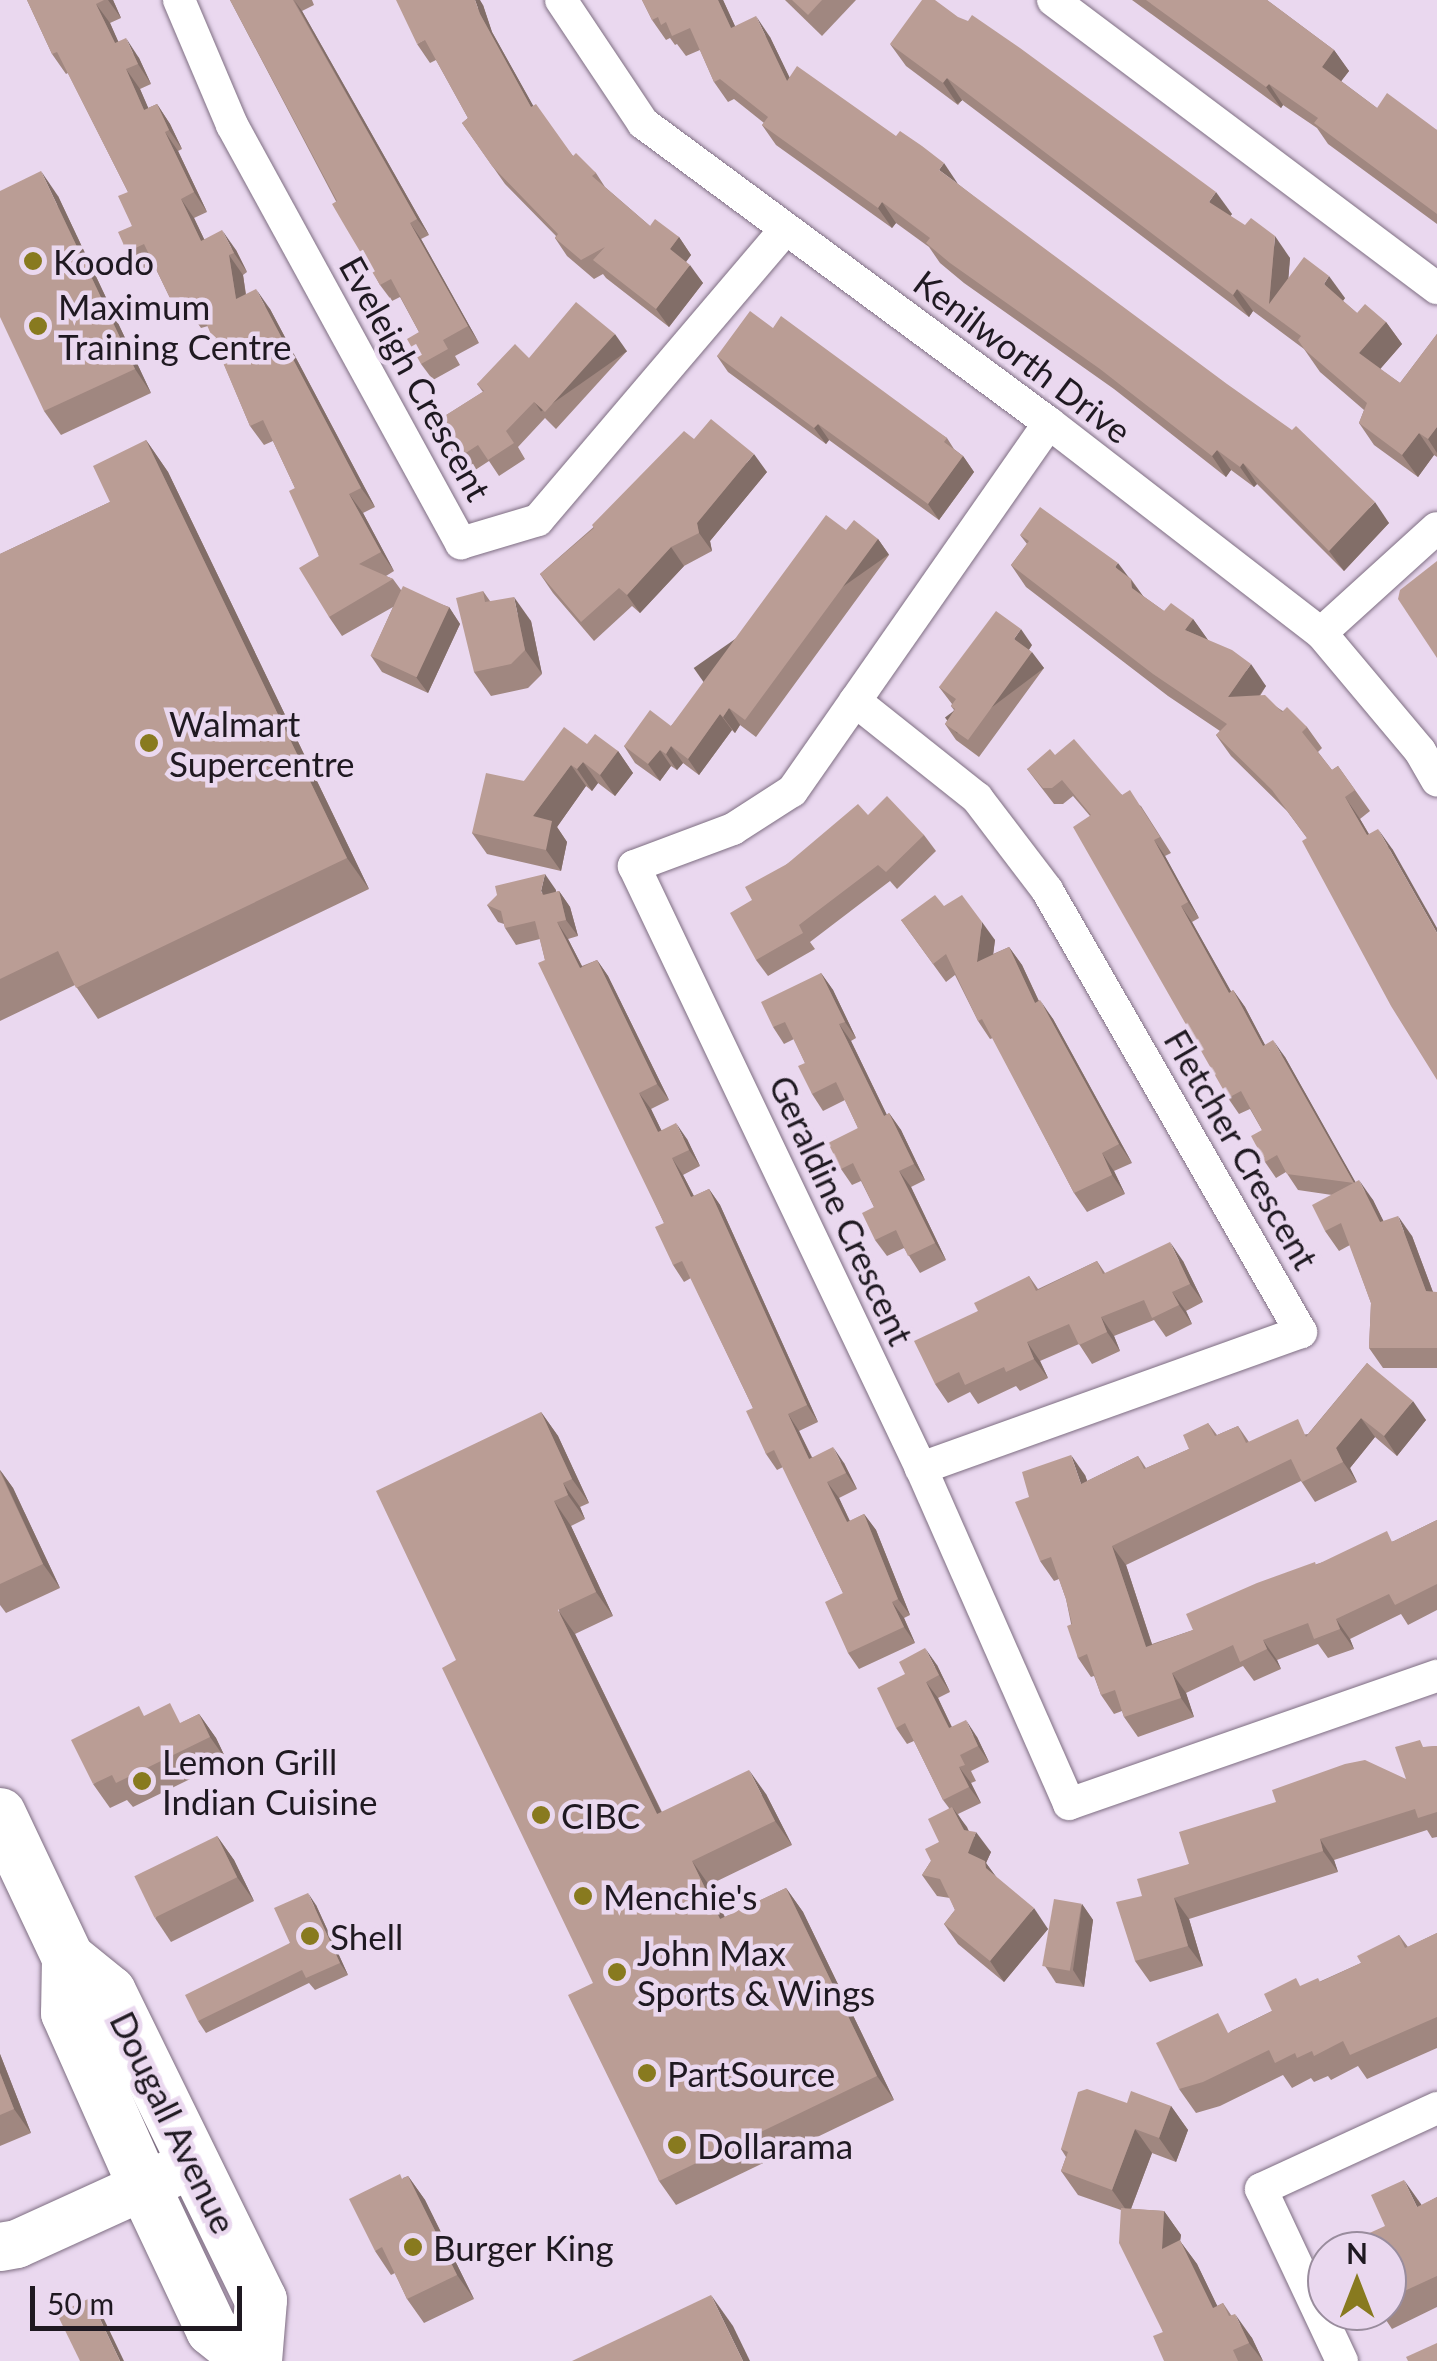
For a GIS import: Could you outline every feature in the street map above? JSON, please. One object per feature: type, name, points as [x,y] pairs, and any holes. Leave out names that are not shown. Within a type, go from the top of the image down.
[{"type":"main road","name":"Dougall Avenue","points":[[0,1814],[68,1958],[68,2013],[144,2186],[212,2330],[254,2361],[261,2300],[110,1992],[68,1958]]},
{"type":"street","name":"Eveleigh Crescent","points":[[179,0],[232,125],[461,542],[538,520],[785,230]]},
{"type":"street","name":"Kenilworth Drive","points":[[561,0],[643,124],[1049,423],[1321,633],[1420,751],[1437,780]]},
{"type":"street","points":[[1053,0],[1437,288]]},
{"type":"street","name":"Geraldine Crescent","points":[[1049,423],[792,791],[734,829],[634,866],[920,1468],[1069,1804],[1437,1676]]},
{"type":"street","points":[[1321,633],[1437,528]]},
{"type":"street","name":"Fletcher Crescent","points":[[855,701],[977,798],[1047,890],[1301,1332],[920,1468]]},
{"type":"street","points":[[1342,2361],[1261,2189],[1437,2108]]},
{"type":"street","points":[[0,2247],[17,2244],[196,2163]]},
{"type":"building","points":[[27,0],[104,0],[96,4],[115,43],[126,38],[138,64],[126,69],[144,110],[157,104],[169,130],[165,132],[194,192],[181,199],[201,241],[222,230],[234,253],[229,255],[236,299],[256,289],[361,488],[349,494],[381,552],[359,564],[393,579],[329,617],[299,568],[319,556],[289,491],[295,488],[263,420],[250,426],[198,304],[188,309],[184,302],[170,298],[144,244],[127,252],[118,232],[132,226],[118,196],[128,192],[57,52],[52,54]]},
{"type":"building","points":[[230,0],[293,0],[417,219],[410,223],[468,326],[443,340],[448,349],[421,364],[407,339],[419,332],[391,279],[380,285],[332,204],[337,201]]},
{"type":"building","points":[[396,0],[475,0],[531,107],[536,104],[573,156],[576,153],[596,173],[592,176],[650,226],[655,219],[679,237],[670,249],[690,265],[656,309],[593,260],[605,247],[581,260],[555,238],[558,234],[492,166],[462,123],[468,118],[425,40],[417,44]]},
{"type":"building","points":[[642,0],[718,0],[731,28],[756,16],[787,81],[797,66],[896,136],[900,131],[922,146],[944,163],[939,170],[1227,384],[1292,430],[1296,426],[1375,502],[1329,551],[1243,463],[1240,467],[1217,450],[1212,456],[1100,369],[950,263],[926,243],[930,238],[882,202],[878,208],[762,125],[768,117],[720,79],[714,82],[690,28],[672,36],[666,22],[661,25],[658,17],[652,20]]},
{"type":"building","points":[[792,0],[822,0],[808,15]]},
{"type":"building","points":[[922,0],[935,0],[968,21],[972,15],[1216,192],[1209,202],[1245,225],[1251,218],[1275,236],[1269,304],[1304,257],[1329,276],[1324,284],[1357,313],[1365,304],[1386,322],[1359,353],[1400,383],[1437,334],[1437,427],[1428,439],[1419,433],[1402,455],[1359,423],[1367,403],[1305,350],[1298,340],[1301,336],[1237,289],[1233,295],[947,78],[943,83],[890,44]]},
{"type":"building","points":[[1146,0],[1267,0],[1334,50],[1322,67],[1377,108],[1387,93],[1437,130],[1437,214],[1314,123],[1318,118],[1269,84],[1266,87]]},
{"type":"building","points":[[41,171],[135,369],[44,411],[0,317],[0,191]]},
{"type":"building","points":[[576,302],[615,334],[545,412],[534,402],[506,431],[514,443],[488,460],[478,445],[458,458],[432,424],[484,391],[477,384],[515,344],[529,358]]},
{"type":"building","points":[[750,311],[773,328],[781,316],[947,438],[944,442],[963,456],[928,504],[818,424],[814,428],[717,356]]},
{"type":"building","points":[[711,419],[754,454],[697,523],[699,533],[671,547],[627,595],[619,588],[581,622],[540,574],[594,528],[592,525],[684,431],[694,439]]},
{"type":"building","name":"Walmart Supercentre","points":[[146,440],[347,858],[76,988],[58,951],[0,979],[0,554],[110,502],[93,466]]},
{"type":"building","points":[[1040,507],[1118,563],[1115,567],[1131,579],[1132,588],[1164,611],[1171,603],[1193,619],[1185,630],[1232,650],[1251,664],[1228,697],[1265,695],[1282,712],[1287,707],[1307,727],[1302,732],[1332,770],[1338,766],[1355,790],[1345,797],[1367,835],[1378,829],[1437,933],[1437,1080],[1391,1006],[1302,841],[1307,838],[1272,790],[1216,735],[1227,724],[1153,674],[1011,565],[1029,541],[1020,535]]},
{"type":"building","points":[[826,515],[846,530],[854,520],[878,539],[745,720],[729,708],[723,717],[720,714],[688,759],[671,746],[666,754],[660,750],[648,764],[624,746],[650,710],[671,726]]},
{"type":"building","points":[[1437,561],[1437,658],[1398,599],[1400,590]]},
{"type":"building","points":[[403,586],[449,608],[417,677],[370,656]]},
{"type":"building","points":[[483,591],[485,602],[514,597],[525,650],[511,664],[474,672],[456,598]]},
{"type":"building","points":[[996,611],[1021,629],[1014,639],[1032,652],[968,740],[945,724],[955,709],[951,706],[956,699],[939,687]]},
{"type":"building","points":[[564,727],[587,744],[595,734],[618,751],[600,775],[583,762],[577,769],[571,765],[533,816],[552,821],[546,850],[472,833],[486,773],[524,781]]},
{"type":"building","points":[[1074,739],[1122,795],[1130,790],[1160,837],[1154,840],[1188,902],[1181,906],[1229,993],[1233,990],[1263,1046],[1273,1040],[1354,1183],[1287,1174],[1277,1155],[1265,1162],[1251,1136],[1262,1130],[1241,1091],[1228,1098],[1073,827],[1091,815],[1062,780],[1052,788],[1043,788],[1027,769],[1050,749],[1055,755]]},
{"type":"building","points":[[887,796],[924,835],[886,872],[878,865],[799,925],[803,933],[756,960],[730,913],[752,900],[745,887],[787,864],[858,804],[868,815]]},
{"type":"building","points":[[545,874],[541,891],[543,895],[559,891],[566,920],[557,922],[580,968],[597,960],[657,1084],[639,1093],[658,1132],[676,1123],[689,1150],[672,1158],[691,1197],[709,1189],[807,1405],[788,1414],[809,1459],[833,1447],[846,1473],[827,1482],[847,1522],[864,1514],[898,1599],[892,1602],[904,1627],[848,1653],[825,1602],[843,1593],[774,1450],[766,1454],[746,1411],[753,1408],[682,1261],[673,1265],[655,1227],[664,1223],[538,963],[545,960],[535,921],[505,928],[501,911],[487,905],[497,895],[495,886]]},
{"type":"building","points":[[935,895],[944,906],[962,895],[982,922],[977,962],[1009,947],[1035,1003],[1040,1000],[1119,1144],[1102,1153],[1112,1175],[1074,1193],[982,1019],[978,1021],[946,954],[933,964],[901,920]]},
{"type":"building","points":[[821,973],[845,1022],[839,1024],[884,1116],[889,1113],[914,1164],[899,1171],[935,1243],[908,1256],[896,1230],[875,1240],[862,1213],[874,1207],[853,1163],[841,1169],[828,1143],[858,1128],[836,1082],[812,1094],[798,1066],[805,1063],[785,1022],[773,1027],[761,1002]]},
{"type":"building","points":[[1359,1180],[1380,1222],[1398,1216],[1426,1291],[1437,1292],[1437,1348],[1369,1348],[1371,1303],[1341,1223],[1325,1231],[1312,1205]]},
{"type":"building","points":[[1170,1242],[1190,1284],[1172,1292],[1179,1305],[1152,1318],[1144,1300],[1101,1317],[1107,1332],[1079,1345],[1069,1324],[1027,1342],[1034,1359],[1006,1372],[1004,1367],[965,1385],[959,1372],[935,1384],[914,1341],[978,1311],[974,1303],[1029,1276],[1036,1291],[1097,1261],[1103,1274]]},
{"type":"building","points":[[1367,1363],[1413,1401],[1384,1436],[1361,1418],[1336,1448],[1343,1462],[1302,1482],[1291,1459],[1112,1546],[1146,1647],[1193,1630],[1186,1614],[1257,1583],[1315,1562],[1316,1565],[1387,1531],[1392,1542],[1437,1520],[1437,1584],[1395,1605],[1389,1594],[1336,1619],[1340,1629],[1314,1639],[1308,1623],[1263,1640],[1267,1649],[1240,1662],[1233,1645],[1172,1673],[1181,1698],[1124,1717],[1115,1690],[1101,1695],[1087,1654],[1078,1658],[1067,1626],[1072,1624],[1066,1599],[1051,1557],[1040,1561],[1015,1502],[1029,1497],[1022,1472],[1071,1455],[1081,1484],[1138,1456],[1144,1469],[1189,1449],[1183,1435],[1208,1423],[1215,1436],[1238,1426],[1246,1443],[1298,1419],[1306,1437]]},
{"type":"building","points":[[541,1412],[572,1479],[563,1483],[568,1495],[554,1501],[596,1592],[558,1610],[657,1814],[749,1770],[775,1821],[692,1861],[720,1919],[786,1888],[877,2076],[659,2181],[568,1995],[593,1983],[442,1668],[456,1660],[376,1491]]},
{"type":"building","points":[[0,1472],[43,1564],[0,1584]]},
{"type":"building","points":[[925,1648],[939,1675],[926,1682],[949,1728],[966,1720],[978,1746],[960,1755],[965,1765],[959,1767],[969,1787],[943,1800],[905,1723],[896,1728],[877,1688],[905,1674],[899,1662]]},
{"type":"building","points":[[170,1703],[180,1723],[199,1714],[210,1737],[116,1783],[112,1775],[93,1784],[71,1740],[139,1706],[144,1716]]},
{"type":"building","points":[[1420,1740],[1423,1747],[1437,1746],[1437,1812],[1418,1818],[1415,1809],[1320,1839],[1323,1851],[1174,1898],[1188,1946],[1135,1961],[1116,1902],[1142,1896],[1137,1879],[1189,1864],[1179,1832],[1276,1802],[1272,1790],[1345,1764],[1365,1760],[1406,1779],[1395,1747]]},
{"type":"building","points":[[952,1807],[964,1830],[976,1832],[968,1853],[985,1861],[986,1868],[1034,1908],[990,1961],[944,1924],[955,1910],[940,1879],[922,1875],[931,1861],[925,1849],[939,1842],[928,1819]]},
{"type":"building","points":[[217,1836],[237,1877],[154,1918],[134,1876]]},
{"type":"building","points":[[308,1893],[340,1963],[306,1978],[302,1970],[198,2021],[185,1995],[290,1943],[274,1908]]},
{"type":"building","points":[[1054,1899],[1082,1904],[1070,1971],[1042,1966]]},
{"type":"building","points":[[1437,1933],[1437,2017],[1350,2055],[1343,2041],[1314,2056],[1312,2051],[1297,2058],[1295,2053],[1275,2063],[1269,2050],[1203,2082],[1179,2089],[1156,2043],[1218,2013],[1228,2033],[1272,2011],[1264,1994],[1296,1978],[1300,1986],[1318,1978],[1320,1982],[1361,1963],[1357,1956],[1399,1935],[1405,1948]]},
{"type":"building","points":[[0,2073],[14,2109],[0,2115]]},
{"type":"building","points":[[1087,2089],[1127,2103],[1131,2091],[1171,2106],[1159,2138],[1135,2129],[1112,2190],[1061,2171],[1068,2152],[1061,2149],[1078,2092]]},
{"type":"building","name":"Burger King","points":[[400,2174],[402,2179],[408,2176],[457,2275],[407,2299],[382,2247],[375,2251],[349,2199]]},
{"type":"building","points":[[1404,2180],[1417,2207],[1437,2197],[1437,2276],[1407,2290],[1407,2231],[1374,2231],[1385,2226],[1371,2195]]},
{"type":"building","points":[[1121,2208],[1164,2211],[1162,2249],[1180,2240],[1213,2308],[1223,2303],[1229,2316],[1235,2314],[1249,2343],[1233,2350],[1238,2361],[1164,2361],[1153,2336],[1163,2332],[1119,2243]]},
{"type":"building","points":[[711,2295],[743,2361],[572,2361]]},
{"type":"building","points":[[90,2298],[120,2361],[80,2361],[57,2314]]},
{"type":"building","points":[[1437,2343],[1437,2361],[1408,2361],[1406,2357]]},
{"type":"place","name":"Koodo","points":[[33,261]]},
{"type":"place","name":"Maximum Training Centre","points":[[38,326]]},
{"type":"place","name":"Walmart Supercentre","points":[[149,743]]},
{"type":"place","name":"Lemon Grill Indian Cuisine","points":[[142,1781]]},
{"type":"place","name":"CIBC","points":[[541,1815]]},
{"type":"place","name":"Menchie's","points":[[583,1896]]},
{"type":"place","name":"Shell","points":[[310,1936]]},
{"type":"place","name":"John Max Sports & Wings","points":[[617,1972]]},
{"type":"place","name":"PartSource","points":[[647,2073]]},
{"type":"place","name":"Dollarama","points":[[677,2145]]},
{"type":"place","name":"Burger King","points":[[413,2247]]}]
